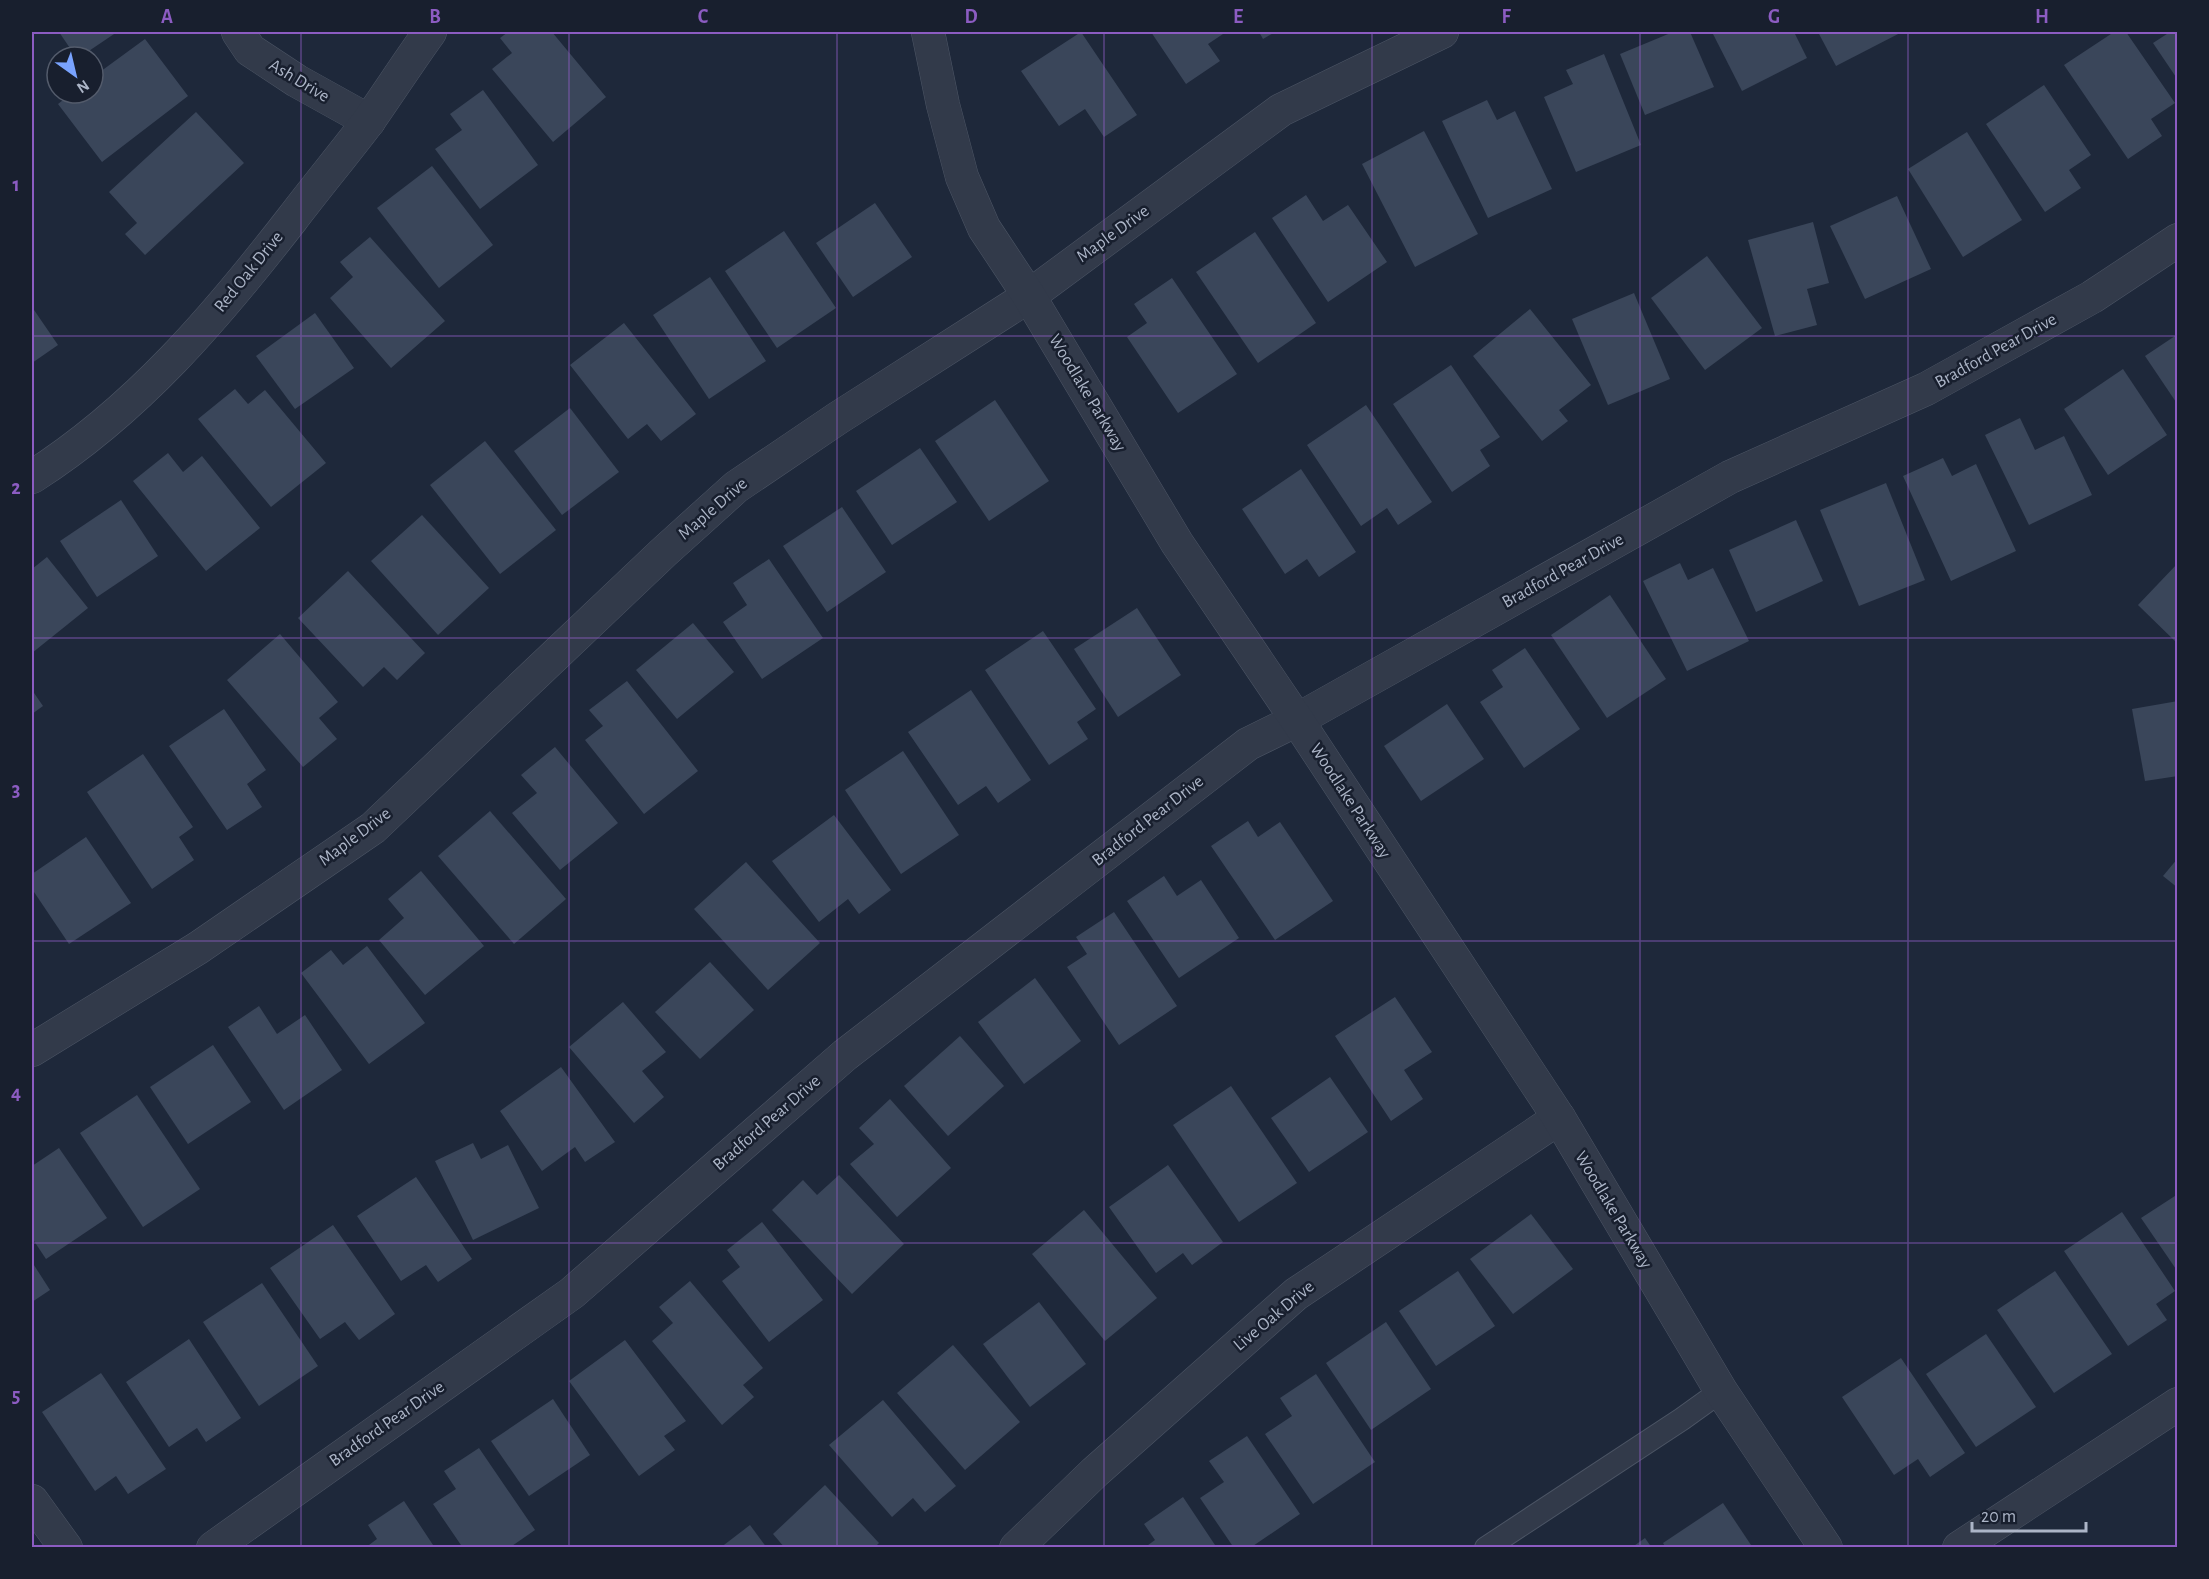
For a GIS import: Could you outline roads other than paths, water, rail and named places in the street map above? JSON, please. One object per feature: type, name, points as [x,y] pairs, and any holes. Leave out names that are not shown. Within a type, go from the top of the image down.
[{"type":"street","name":"Ash Drive","points":[[238,32],[250,50],[297,81],[369,120]]},
{"type":"street","name":"Red Oak Drive","points":[[32,477],[71,452],[138,394],[185,349],[255,267],[369,120],[430,32]]},
{"type":"street","name":"Woodlake Parkway","points":[[928,32],[943,105],[962,177],[984,228],[1029,296],[1177,543],[1297,720],[1559,1118],[1721,1391],[1826,1548]]},
{"type":"street","name":"Maple Drive","points":[[32,1050],[198,948],[373,828],[664,552],[736,487],[838,418],[1029,296],[1281,110],[1442,32]]},
{"type":"street","name":"Bradford Pear Drive","points":[[213,1548],[572,1293],[845,1054],[1248,744],[1297,720],[1730,477],[1936,384],[2092,297],[2178,240]]},
{"type":"street","name":"Live Oak Drive","points":[[1016,1548],[1095,1472],[1296,1294],[1559,1118]]},
{"type":"street","points":[[1959,1548],[2178,1404]]},
{"type":"street","points":[[32,1501],[66,1548]]},
{"type":"lane","points":[[1486,1548],[1721,1391]]}]
